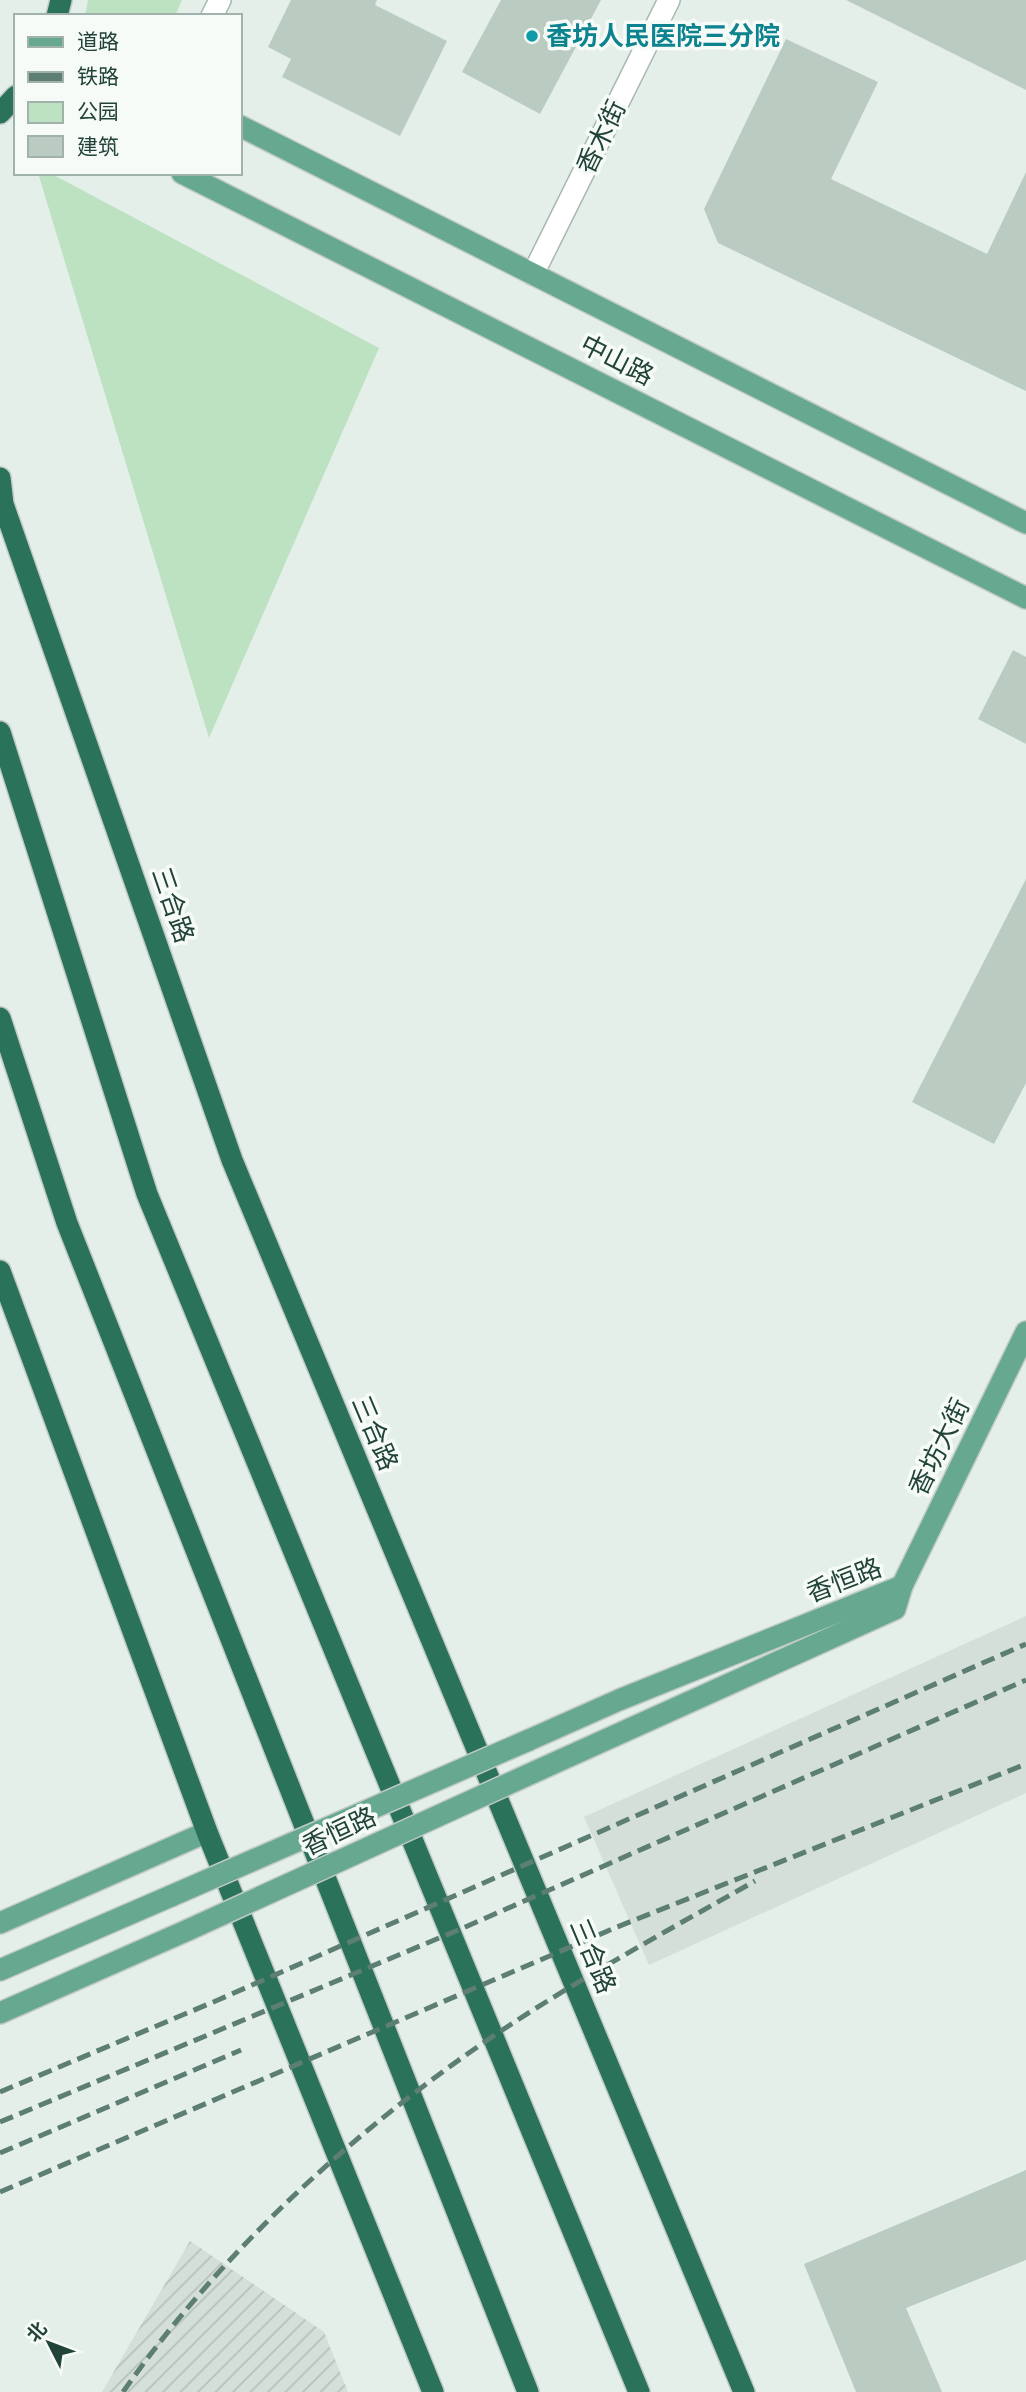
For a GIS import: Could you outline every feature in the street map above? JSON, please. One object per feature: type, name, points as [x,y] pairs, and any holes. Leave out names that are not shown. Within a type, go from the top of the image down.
[{"type":"highway","points":[[0,113],[14,98]]},
{"type":"highway","name":"三合路","points":[[0,478],[3,504],[232,1160],[744,2392]]},
{"type":"highway","points":[[0,732],[147,1194],[639,2392]]},
{"type":"highway","points":[[0,1018],[67,1223],[527,2392]]},
{"type":"highway","points":[[0,1271],[206,1832],[433,2392]]},
{"type":"main road","name":"中山路","points":[[242,127],[1026,523]]},
{"type":"main road","name":"中山路","points":[[186,175],[1026,597]]},
{"type":"main road","name":"香坊大街","points":[[902,1586],[1026,1332]]},
{"type":"main road","name":"香恒路","points":[[0,1970],[619,1700],[902,1586]]},
{"type":"main road","name":"香恒路","points":[[0,2013],[895,1609],[902,1586]]},
{"type":"main road","points":[[0,1923],[206,1832]]},
{"type":"street","name":"香木街","points":[[533,274],[670,0]]},
{"type":"shaded area","points":[[1026,1616],[1026,1793],[649,1965],[584,1817]]},
{"type":"shaded area","points":[[190,2241],[324,2332],[348,2392],[102,2392]]},
{"type":"green space","points":[[88,0],[182,0],[176,14],[85,14]]},
{"type":"green space","points":[[39,175],[54,175],[379,348],[209,738]]},
{"type":"building","points":[[291,0],[377,0],[375,5],[447,41],[400,136],[282,77],[291,59],[268,47]]},
{"type":"building","name":"香坊人民医院三分院","points":[[501,0],[601,0],[540,114],[462,72]]},
{"type":"building","points":[[846,0],[1026,0],[1026,90]]},
{"type":"building","points":[[786,39],[878,82],[831,179],[987,254],[1026,172],[1026,391],[718,243],[704,209]]},
{"type":"building","points":[[1013,650],[1026,657],[1026,744],[978,719]]},
{"type":"building","points":[[1026,879],[1026,1083],[994,1144],[912,1102]]},
{"type":"building","points":[[1026,2170],[1026,2260],[906,2308],[942,2392],[856,2392],[804,2264]]},
{"type":"railway","points":[[0,2092],[218,2000],[1026,1644]]},
{"type":"railway","points":[[0,2122],[463,1928],[1026,1680]]},
{"type":"railway","points":[[0,2192],[617,1927],[1026,1764]]},
{"type":"railway","points":[[123,2392],[206,2286],[252,2237],[351,2144],[404,2101],[542,2004],[755,1881]]},
{"type":"railway","points":[[0,2153],[241,2050]]},
{"type":"place","name":"香坊人民医院三分院","points":[[532,36]]}]
